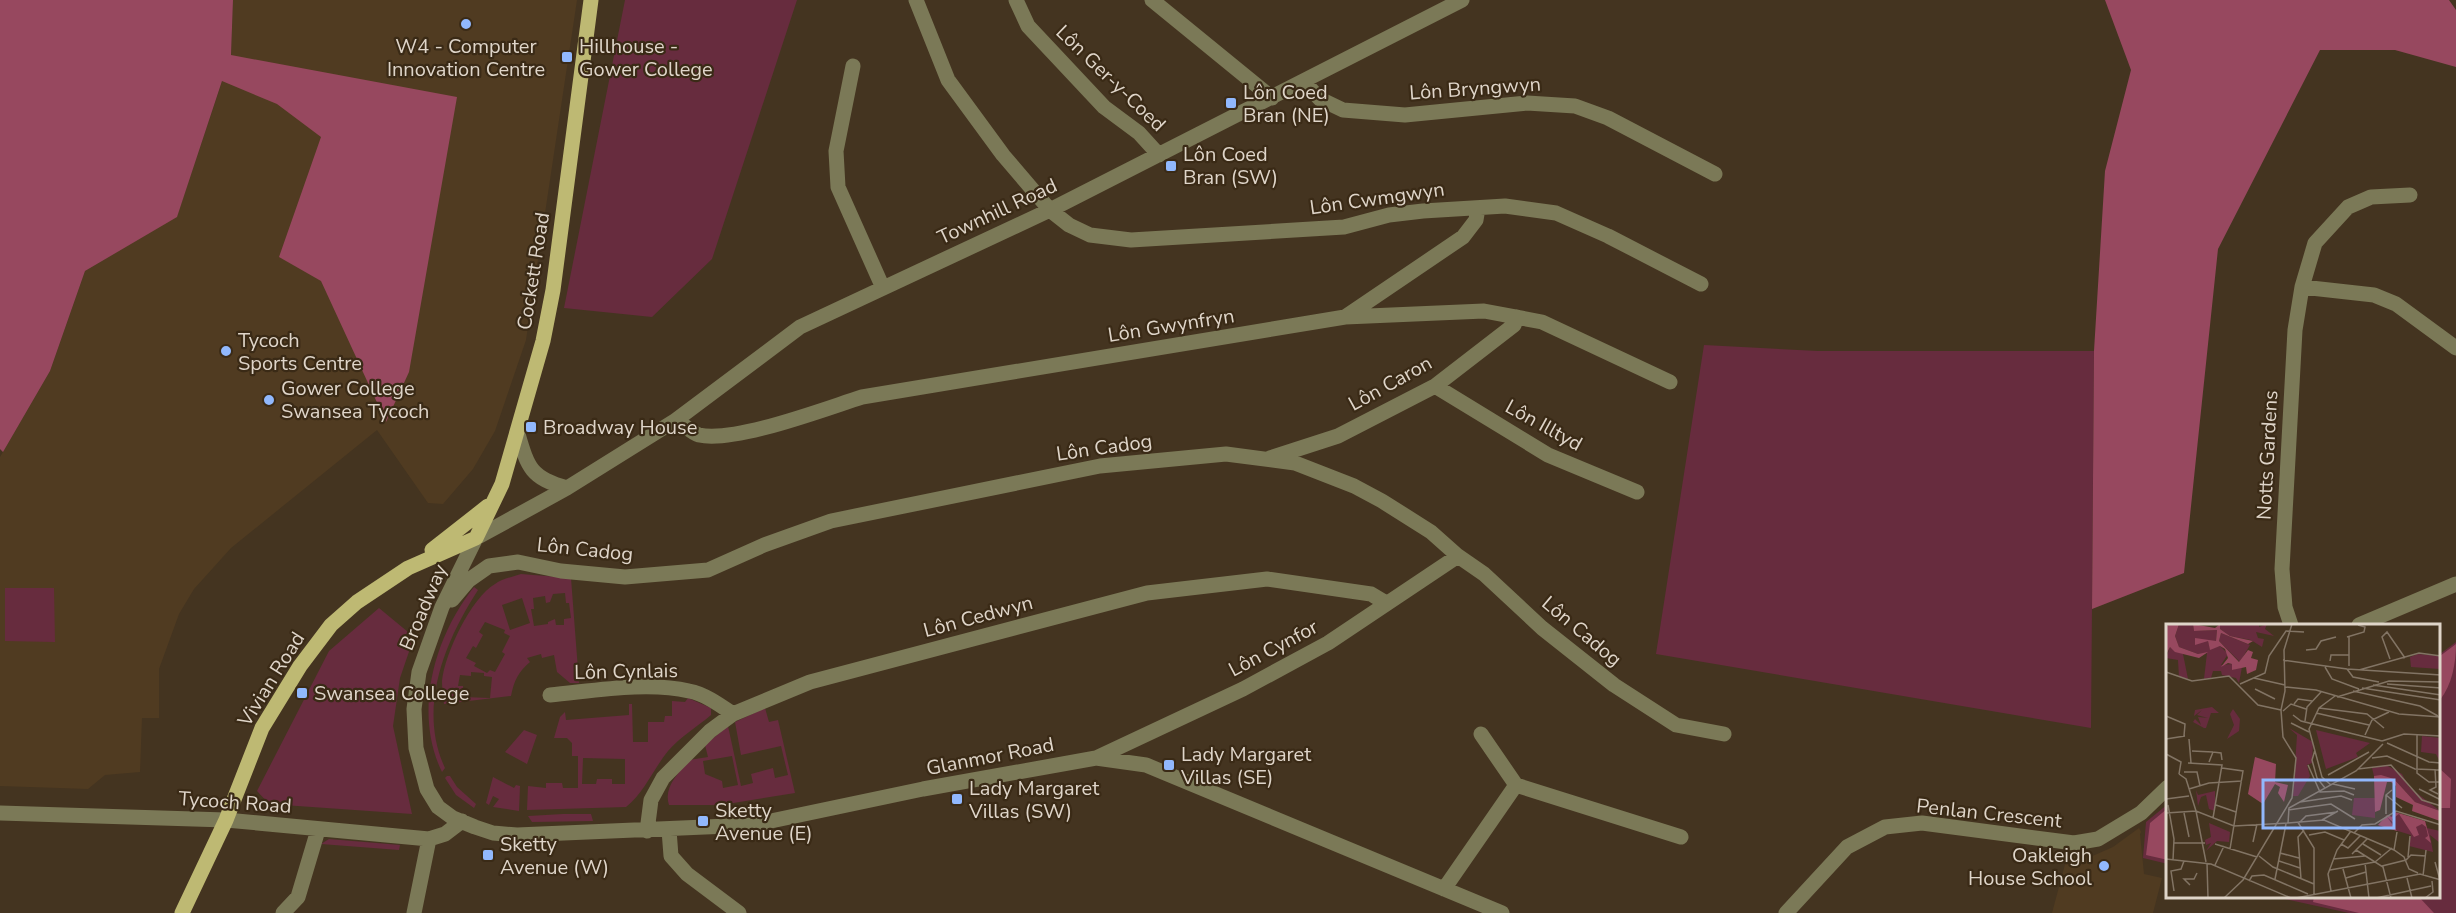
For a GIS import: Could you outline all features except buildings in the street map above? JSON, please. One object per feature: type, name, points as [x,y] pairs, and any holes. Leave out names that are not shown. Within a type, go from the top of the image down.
[{"type":"main road","name":"Cockett Road","points":[[476,538],[502,484],[543,341],[552,290],[591,0]]},
{"type":"main road","points":[[408,568],[494,501]]},
{"type":"main road","name":"Vivian Road","points":[[182,913],[226,820],[262,728],[300,666],[331,625],[357,602],[408,568],[476,538]]},
{"type":"street","name":"Lôn Cwmgwyn","points":[[916,0],[948,80],[1003,155],[1050,210],[1069,225],[1090,236],[1131,240],[1344,227],[1389,215],[1505,206],[1556,213],[1608,236],[1701,284]]},
{"type":"street","name":"Lôn Ger-y-Coed","points":[[1016,0],[1028,26],[1104,107],[1139,133],[1159,155]]},
{"type":"street","points":[[1152,0],[1272,98]]},
{"type":"street","name":"Townhill Road","points":[[476,538],[567,488],[676,420],[800,327],[1050,210],[1462,0]]},
{"type":"street","points":[[853,66],[836,151],[838,187],[883,288]]},
{"type":"street","name":"Lôn Bryngwyn","points":[[1304,82],[1320,99],[1343,110],[1405,115],[1527,103],[1575,106],[1608,118],[1715,174]]},
{"type":"street","name":"Notts Gardens","points":[[2291,624],[2285,607],[2282,569],[2295,330],[2302,287],[2315,243],[2348,207],[2371,197],[2410,195]]},
{"type":"street","points":[[1345,317],[1462,237],[1476,220],[1478,208]]},
{"type":"street","points":[[2302,287],[2374,295],[2396,304],[2456,348]]},
{"type":"street","name":"Lôn Gwynfryn","points":[[676,420],[698,435],[729,435],[862,397],[1345,317],[1484,311],[1542,322],[1670,382]]},
{"type":"street","name":"Lôn Caron","points":[[1267,459],[1338,436],[1435,386],[1514,325],[1517,317]]},
{"type":"street","name":"Lôn Illtyd","points":[[1435,386],[1548,455],[1637,492]]},
{"type":"street","points":[[518,434],[525,460],[532,471],[546,482],[567,488]]},
{"type":"street","name":"Lôn Cadog","points":[[440,614],[469,580],[489,566],[518,562],[561,571],[625,577],[708,570],[764,545],[831,521],[1100,466],[1226,454],[1295,463],[1354,486],[1431,532],[1458,556],[1484,574],[1542,628],[1614,685],[1676,725],[1724,734]]},
{"type":"street","name":"Broadway","points":[[462,821],[438,807],[430,795],[416,748],[415,691],[419,672],[440,614],[476,538]]},
{"type":"street","name":"Lôn Cynfor","points":[[1096,758],[1243,689],[1328,643],[1458,556]]},
{"type":"street","name":"Lôn Cedwyn","points":[[646,831],[651,800],[663,778],[710,731],[733,714],[810,682],[1147,593],[1267,579],[1371,594],[1386,603]]},
{"type":"street","points":[[2361,624],[2456,584]]},
{"type":"street","name":"Lôn Cynlais","points":[[550,695],[660,687],[690,691],[714,700],[733,714]]},
{"type":"street","points":[[1481,734],[1516,785],[1681,837]]},
{"type":"street","name":"Glanmor Road","points":[[462,821],[493,833],[517,835],[752,825],[923,789],[1096,758],[1146,765],[1502,913]]},
{"type":"street","points":[[1444,889],[1516,785]]},
{"type":"street","name":"Penlan Crescent","points":[[1786,913],[1847,847],[1886,827],[1922,823],[2074,843],[2098,839],[2141,813],[2166,789]]},
{"type":"street","name":"Tycoch Road","points":[[0,813],[226,820],[429,839]]},
{"type":"street","points":[[414,913],[429,839],[445,834],[462,821]]},
{"type":"street","points":[[283,913],[298,897],[318,830]]},
{"type":"street","points":[[669,830],[670,856],[687,874],[739,913]]},
{"type":"shaded area","points":[[0,0],[233,0],[231,55],[457,97],[409,372],[386,422],[321,281],[279,257],[321,137],[277,104],[222,81],[177,217],[85,271],[50,371],[3,452],[0,449]]},
{"type":"shaded area","name":"Gower College Swansea Tycoch","points":[[233,0],[577,0],[526,340],[495,431],[473,469],[443,504],[428,503],[377,430],[231,548],[194,589],[179,614],[159,669],[159,718],[142,718],[140,772],[105,775],[88,789],[0,786],[0,457],[50,371],[85,271],[177,216],[231,55]]},
{"type":"shaded area","points":[[625,0],[797,0],[712,259],[652,317],[564,308]]},
{"type":"shaded area","points":[[2105,0],[2449,0],[2456,10],[2456,67],[2395,50],[2320,50],[2218,249],[2184,573],[2092,609],[2094,351],[2105,171],[2131,70]]},
{"type":"shaded area","points":[[1704,345],[1818,351],[2094,351],[2091,728],[1656,654]]},
{"type":"shaded area","points":[[521,574],[571,578],[579,683],[570,683],[557,672],[554,655],[542,658],[541,654],[527,658],[530,662],[517,677],[511,696],[444,704],[442,681],[444,669],[468,613],[486,591],[498,582]],"holes":[[[565,593],[571,618],[564,619],[564,625],[556,625],[555,619],[548,624],[534,626],[531,609],[534,609],[533,598],[545,596],[546,603],[550,602],[553,594]],[[522,598],[530,623],[510,630],[502,605]],[[485,622],[505,630],[504,633],[510,636],[502,652],[505,654],[495,672],[490,670],[487,673],[474,666],[476,663],[466,658],[473,646],[476,648],[483,635],[479,632]],[[471,672],[484,673],[484,676],[492,677],[490,698],[463,697],[463,686],[458,686],[460,675],[471,676]]]},
{"type":"shaded area","points":[[474,587],[478,590],[455,631],[446,653],[434,699],[437,745],[445,768],[442,772],[433,749],[429,725],[432,676],[448,629]]},
{"type":"shaded area","points":[[5,588],[54,588],[55,642],[5,641]]},
{"type":"shaded area","points":[[379,608],[414,637],[400,678],[393,726],[412,814],[269,804],[257,791],[329,651]]},
{"type":"shaded area","points":[[2456,642],[2456,913],[2349,913],[2281,898],[2441,898],[2441,653]]},
{"type":"shaded area","points":[[2456,644],[2448,688],[2441,698],[2441,655]]},
{"type":"shaded area","points":[[688,698],[711,708],[711,715],[668,751],[638,795],[626,807],[527,810],[528,786],[546,788],[546,783],[562,783],[563,788],[578,788],[578,756],[572,756],[572,743],[567,738],[554,738],[560,717],[565,712],[566,720],[629,715],[629,704],[632,704],[633,742],[648,742],[648,722],[664,722],[665,716],[672,716],[672,701],[685,702]],"holes":[[[583,758],[625,759],[625,784],[612,784],[612,779],[597,779],[596,784],[582,784]]]},
{"type":"shaded area","points":[[765,708],[769,722],[778,720],[795,793],[721,805],[669,805],[668,792],[677,775],[689,760],[708,757],[705,745],[728,726],[741,786],[753,783],[751,774],[773,768],[775,778],[788,775],[781,746],[741,755],[735,722]],"holes":[[[732,756],[738,785],[723,788],[722,781],[705,774],[703,761]]]},
{"type":"shaded area","points":[[524,730],[537,735],[527,764],[505,752]]},
{"type":"shaded area","points":[[2441,770],[2451,779],[2450,808],[2441,808]]},
{"type":"shaded area","points":[[450,776],[457,787],[476,804],[474,808],[456,795],[445,778]]},
{"type":"shaded area","points":[[493,777],[514,788],[516,785],[520,786],[519,811],[493,807],[499,799],[493,796],[489,805],[486,803]]},
{"type":"shaded area","points":[[2166,806],[2166,864],[2143,858],[2146,822]]},
{"type":"shaded area","points":[[2166,810],[2166,860],[2146,855],[2150,823]]},
{"type":"shaded area","points":[[591,814],[593,821],[532,822],[528,816]]},
{"type":"shaded area","name":"Oakleigh House School","points":[[2139,828],[2144,874],[2162,878],[2153,913],[2052,913],[2067,857],[2088,858],[2113,847]]},
{"type":"shaded area","points":[[329,839],[400,845],[399,850],[321,844]]},
{"type":"shaded area","points":[[2314,898],[2420,898],[2434,913],[2359,913],[2313,902]]},
{"type":"place","name":"W4 - Computer Innovation Centre","points":[[466,24]]},
{"type":"place","name":"Hillhouse - Gower College","points":[[567,57]]},
{"type":"place","name":"Lôn Coed Bran (NE)","points":[[1231,103]]},
{"type":"place","name":"Lôn Coed Bran (SW)","points":[[1171,166]]},
{"type":"place","name":"Tycoch Sports Centre","points":[[226,351]]},
{"type":"place","name":"Gower College Swansea Tycoch","points":[[269,400]]},
{"type":"place","name":"Broadway House","points":[[531,427]]},
{"type":"place","name":"Swansea College","points":[[302,693]]},
{"type":"place","name":"Lady Margaret Villas (SE)","points":[[1169,765]]},
{"type":"place","name":"Lady Margaret Villas (SW)","points":[[957,799]]},
{"type":"place","name":"Sketty Avenue (E)","points":[[703,821]]},
{"type":"place","name":"Sketty Avenue (W)","points":[[488,855]]},
{"type":"place","name":"Oakleigh House School","points":[[2104,866]]}]
